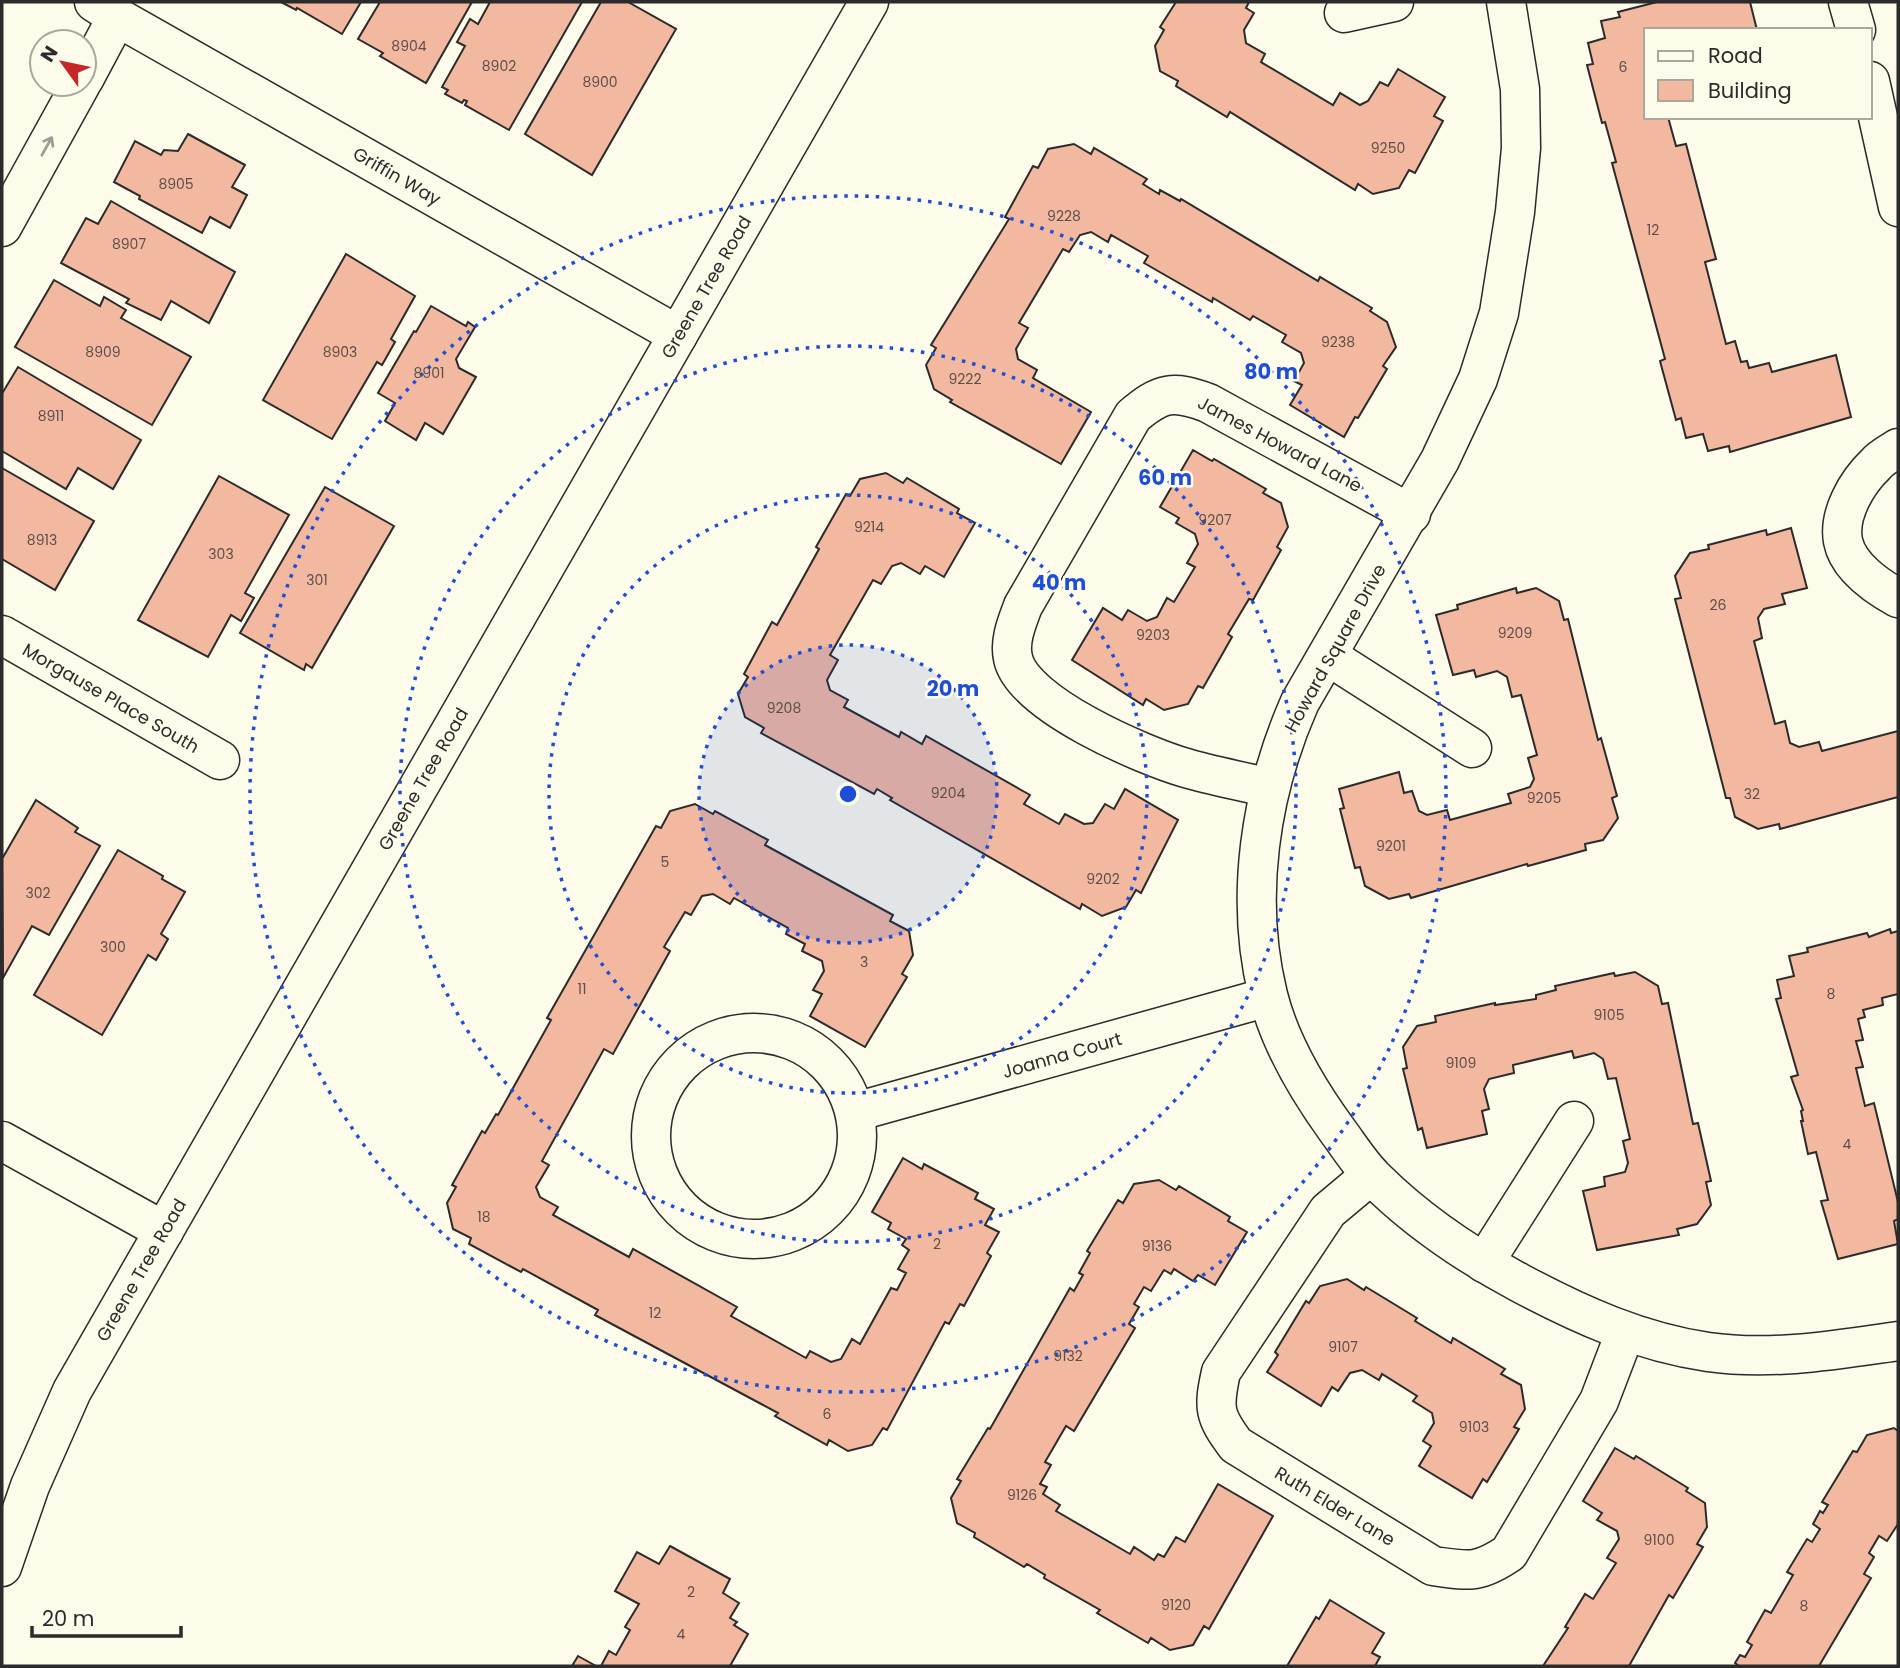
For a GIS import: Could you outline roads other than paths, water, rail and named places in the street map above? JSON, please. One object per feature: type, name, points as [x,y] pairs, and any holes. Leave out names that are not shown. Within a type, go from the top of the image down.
[{"type":"street","name":"Greene Tree Road","points":[[2,1567],[30,1486],[72,1391],[869,2]]},
{"type":"street","points":[[1344,13],[1394,2]]},
{"type":"street","name":"Howard Square Drive","points":[[1506,2],[1520,89],[1521,148],[1515,212],[1499,313],[1478,379],[1411,514],[1300,702],[1285,737],[1269,788],[1258,860],[1258,948],[1268,997],[1287,1049],[1307,1086],[1371,1175],[1405,1208],[1453,1244],[1484,1263],[1560,1304],[1625,1333],[1709,1352],[1769,1357],[1898,1341]]},
{"type":"street","points":[[1848,2],[1855,28]]},
{"type":"street","name":"Griffin Way","points":[[98,34],[106,9],[678,335]]},
{"type":"street","points":[[1872,90],[1898,207]]},
{"type":"street","points":[[2,227],[11,188],[72,98]]},
{"type":"street","name":"James Howard Lane","points":[[1269,788],[1184,768],[1139,751],[1074,719],[1042,697],[1023,679],[1013,659],[1014,630],[1023,606],[1133,416],[1151,401],[1165,396],[1185,395],[1208,403],[1411,514]]},
{"type":"street","points":[[1898,449],[1877,462],[1856,488],[1843,519],[1843,543],[1856,565],[1873,584],[1898,598]]},
{"type":"street","name":"Morgause Place South","points":[[2,635],[220,760]]},
{"type":"street","points":[[1328,656],[1472,748]]},
{"type":"street","name":"Joanna Court","points":[[855,1112],[1268,997]]},
{"type":"street","points":[[766,1033],[802,1044],[835,1071],[855,1112],[856,1157],[836,1202],[791,1235],[736,1240],[672,1203],[650,1152],[655,1100],[681,1062],[724,1036],[766,1033]]},
{"type":"street","points":[[1484,1263],[1574,1121]]},
{"type":"street","points":[[2,1140],[164,1231]]},
{"type":"street","name":"Ruth Elder Lane","points":[[1371,1175],[1328,1211],[1222,1372],[1215,1401],[1220,1424],[1236,1446],[1433,1566],[1464,1571],[1489,1567],[1509,1553],[1599,1401],[1625,1333]]}]
